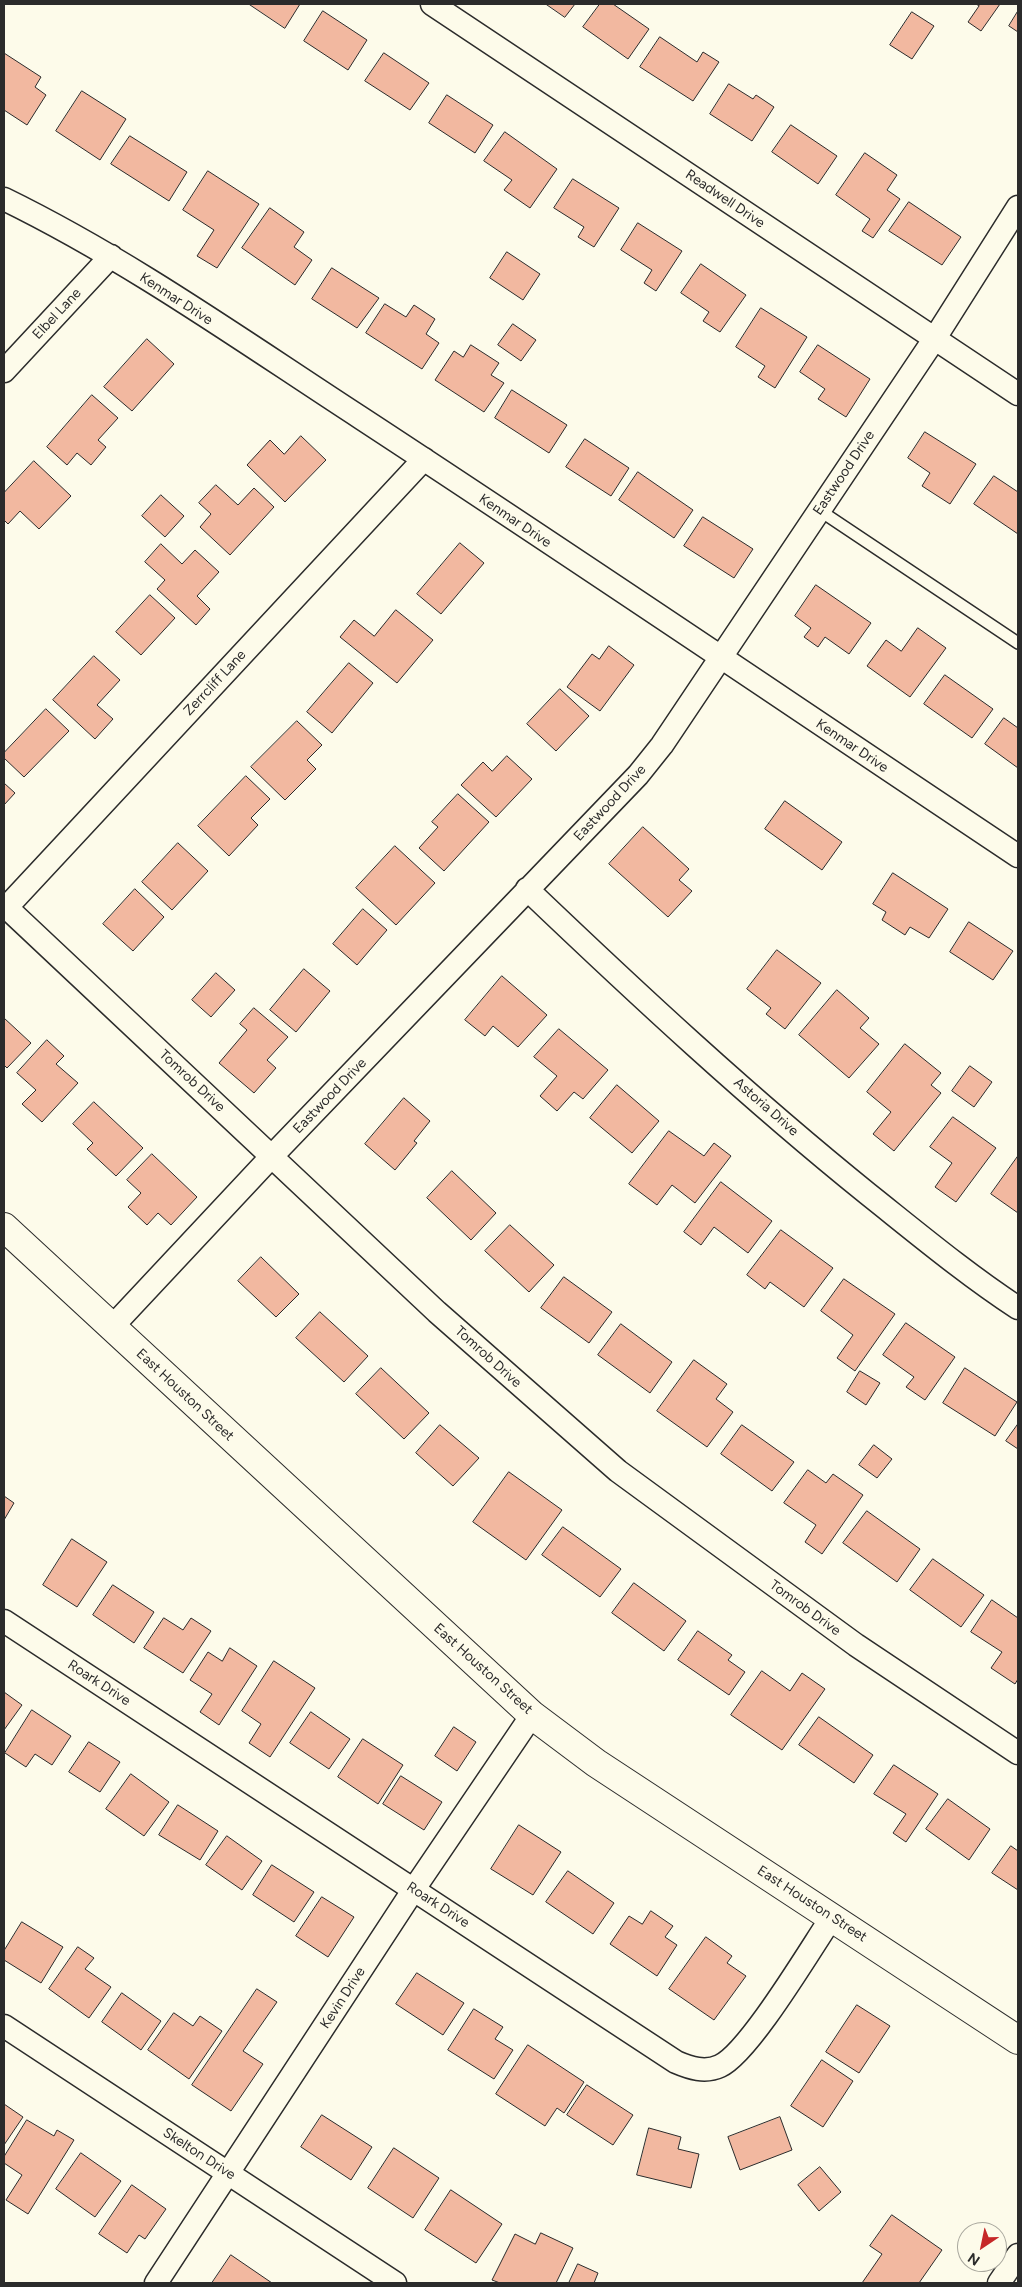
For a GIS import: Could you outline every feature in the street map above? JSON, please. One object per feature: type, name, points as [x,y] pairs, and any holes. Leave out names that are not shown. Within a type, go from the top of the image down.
[{"type":"main road","name":"East Houston Street","points":[[4,1226],[111,1328],[532,1715],[596,1762],[1018,2040]]},
{"type":"street","name":"Readwell Drive","points":[[432,4],[1018,394]]},
{"type":"street","name":"Kenmar Drive","points":[[4,199],[55,224],[111,256],[424,459],[1018,856]]},
{"type":"street","name":"Eastwood Drive","points":[[111,1328],[272,1156],[638,775],[662,745],[719,657],[934,338],[1018,207]]},
{"type":"street","name":"Elbel Lane","points":[[4,371],[111,256]]},
{"type":"street","name":"Zerrcliff Lane","points":[[5,906],[424,459]]},
{"type":"street","name":"Astoria Drive","points":[[527,889],[636,993],[817,1153],[913,1230],[1018,1308]]},
{"type":"street","name":"Tomrob Drive","points":[[5,906],[437,1312],[618,1471],[856,1645],[1018,1753]]},
{"type":"street","name":"Roark Drive","points":[[4,1621],[676,2062],[689,2068],[704,2070],[719,2067],[732,2059],[752,2036],[832,1917]]},
{"type":"street","name":"Kevin Drive","points":[[156,2283],[414,1889],[532,1715]]},
{"type":"street","name":"Skelton Drive","points":[[4,2026],[395,2283]]},
{"type":"street","points":[[1000,2283],[1018,2254]]},
{"type":"lane","points":[[819,510],[1018,643]]},
{"type":"building","points":[[249,4],[300,4],[285,28]]},
{"type":"building","points":[[546,4],[575,4],[565,17]]},
{"type":"building","points":[[600,4],[613,4],[649,29],[628,59],[583,27]]},
{"type":"building","points":[[976,4],[1000,4],[981,31],[968,22],[979,6]]},
{"type":"building","points":[[323,11],[367,40],[348,70],[304,41]]},
{"type":"building","points":[[1018,11],[1018,32],[1009,26]]},
{"type":"building","points":[[912,12],[934,26],[912,59],[890,45]]},
{"type":"building","points":[[660,37],[697,62],[703,52],[719,62],[693,101],[640,67]]},
{"type":"building","points":[[4,53],[41,77],[35,87],[46,95],[27,125],[4,110]]},
{"type":"building","points":[[384,53],[429,83],[410,110],[365,81]]},
{"type":"building","points":[[729,84],[753,99],[756,95],[774,107],[752,141],[710,114]]},
{"type":"building","points":[[82,91],[126,119],[100,160],[56,131]]},
{"type":"building","points":[[447,95],[493,125],[475,153],[429,123]]},
{"type":"building","points":[[791,125],[837,156],[818,184],[772,152]]},
{"type":"building","points":[[505,132],[557,169],[530,208],[504,190],[512,180],[484,161]]},
{"type":"building","points":[[130,136],[187,172],[169,201],[111,164]]},
{"type":"building","points":[[865,153],[897,175],[887,190],[900,199],[873,238],[862,231],[870,219],[836,195]]},
{"type":"building","points":[[208,171],[259,204],[217,268],[197,256],[214,230],[183,210]]},
{"type":"building","points":[[573,179],[619,208],[594,247],[578,237],[584,227],[554,208]]},
{"type":"building","points":[[909,202],[961,237],[942,265],[889,231]]},
{"type":"building","points":[[270,208],[304,232],[294,247],[312,260],[295,285],[242,248]]},
{"type":"building","points":[[638,223],[682,251],[656,291],[644,283],[652,270],[621,250]]},
{"type":"building","points":[[507,252],[540,274],[523,300],[490,278]]},
{"type":"building","points":[[701,264],[746,295],[720,332],[703,321],[709,312],[681,293]]},
{"type":"building","points":[[332,268],[379,298],[357,328],[312,299]]},
{"type":"building","points":[[385,304],[406,317],[414,305],[435,319],[426,334],[439,343],[422,369],[366,333]]},
{"type":"building","points":[[761,308],[807,337],[775,388],[758,377],[765,366],[736,347]]},
{"type":"building","points":[[513,324],[536,340],[521,361],[498,345]]},
{"type":"building","points":[[147,339],[174,364],[132,411],[104,387]]},
{"type":"building","points":[[471,345],[499,363],[491,375],[504,383],[484,412],[435,380],[454,351],[463,357]]},
{"type":"building","points":[[818,345],[870,379],[846,417],[818,399],[825,389],[800,372]]},
{"type":"building","points":[[512,390],[567,425],[549,453],[495,418]]},
{"type":"building","points":[[92,395],[118,418],[98,440],[106,447],[91,465],[77,453],[67,465],[47,447]]},
{"type":"building","points":[[925,432],[976,464],[950,504],[922,486],[930,473],[908,458]]},
{"type":"building","points":[[301,436],[326,460],[285,502],[247,465],[270,440],[284,454]]},
{"type":"building","points":[[585,439],[629,468],[611,496],[566,467]]},
{"type":"building","points":[[34,461],[71,496],[39,529],[20,511],[8,524],[4,520],[4,493]]},
{"type":"building","points":[[638,472],[693,510],[674,538],[619,500]]},
{"type":"building","points":[[994,476],[1018,492],[1018,534],[974,504]]},
{"type":"building","points":[[216,485],[238,505],[254,488],[274,507],[230,555],[200,527],[211,514],[199,503]]},
{"type":"building","points":[[161,495],[184,516],[165,537],[142,516]]},
{"type":"building","points":[[703,517],[753,549],[734,578],[684,546]]},
{"type":"building","points":[[460,543],[484,563],[441,614],[417,594]]},
{"type":"building","points":[[161,544],[182,564],[195,550],[219,572],[197,596],[210,609],[196,625],[157,589],[165,580],[145,562]]},
{"type":"building","points":[[816,585],[871,623],[849,654],[825,637],[818,647],[804,637],[811,628],[795,616]]},
{"type":"building","points":[[150,595],[175,618],[141,655],[116,632]]},
{"type":"building","points":[[396,610],[433,640],[397,683],[340,637],[354,620],[374,636]]},
{"type":"building","points":[[918,628],[946,648],[910,697],[867,666],[886,640],[901,651]]},
{"type":"building","points":[[609,646],[634,665],[600,711],[567,687],[592,654],[599,659]]},
{"type":"building","points":[[94,656],[120,680],[97,705],[113,719],[95,739],[53,700]]},
{"type":"building","points":[[349,663],[373,683],[332,733],[307,712]]},
{"type":"building","points":[[945,675],[993,709],[972,738],[924,704]]},
{"type":"building","points":[[560,689],[589,716],[556,751],[527,724]]},
{"type":"building","points":[[46,709],[69,731],[24,777],[4,758],[4,753]]},
{"type":"building","points":[[1004,718],[1018,728],[1018,768],[985,744]]},
{"type":"building","points":[[297,721],[322,745],[307,760],[316,769],[285,800],[251,767]]},
{"type":"building","points":[[507,756],[532,779],[496,817],[461,785],[483,762],[492,771]]},
{"type":"building","points":[[246,776],[270,799],[251,818],[258,825],[229,856],[198,826]]},
{"type":"building","points":[[4,783],[15,793],[4,805]]},
{"type":"building","points":[[458,794],[489,822],[444,871],[419,848],[438,827],[432,822]]},
{"type":"building","points":[[785,801],[842,842],[822,870],[765,829]]},
{"type":"building","points":[[643,827],[689,869],[679,880],[692,891],[668,917],[609,864]]},
{"type":"building","points":[[178,843],[208,871],[172,910],[142,882]]},
{"type":"building","points":[[395,846],[435,883],[396,925],[356,888]]},
{"type":"building","points":[[893,873],[948,909],[929,938],[910,927],[905,935],[882,920],[886,912],[873,904]]},
{"type":"building","points":[[135,889],[164,917],[133,951],[103,924]]},
{"type":"building","points":[[363,909],[387,930],[357,965],[333,944]]},
{"type":"building","points":[[969,922],[1013,951],[993,980],[950,952]]},
{"type":"building","points":[[777,950],[821,983],[785,1029],[766,1014],[771,1008],[747,989]]},
{"type":"building","points":[[304,969],[330,991],[296,1032],[270,1010]]},
{"type":"building","points":[[216,973],[235,990],[211,1017],[192,1000]]},
{"type":"building","points":[[502,976],[547,1015],[518,1047],[493,1026],[485,1036],[465,1020]]},
{"type":"building","points":[[837,990],[869,1018],[860,1028],[879,1044],[849,1078],[799,1035]]},
{"type":"building","points":[[254,1008],[288,1037],[267,1060],[276,1068],[254,1093],[219,1063],[247,1030],[240,1024]]},
{"type":"building","points":[[4,1018],[31,1043],[7,1068],[4,1065]]},
{"type":"building","points":[[559,1029],[608,1070],[583,1099],[574,1092],[557,1111],[540,1096],[557,1076],[534,1057]]},
{"type":"building","points":[[47,1040],[64,1056],[56,1064],[78,1083],[42,1122],[22,1104],[36,1090],[17,1073]]},
{"type":"building","points":[[905,1044],[941,1073],[931,1085],[941,1093],[894,1151],[873,1134],[891,1112],[867,1092]]},
{"type":"building","points":[[970,1066],[992,1082],[974,1107],[952,1091]]},
{"type":"building","points":[[617,1085],[659,1121],[632,1153],[590,1118]]},
{"type":"building","points":[[404,1098],[430,1121],[414,1141],[417,1143],[395,1170],[365,1144]]},
{"type":"building","points":[[94,1102],[143,1148],[116,1176],[87,1149],[93,1143],[73,1124]]},
{"type":"building","points":[[953,1117],[996,1148],[956,1202],[935,1187],[952,1163],[930,1147]]},
{"type":"building","points":[[669,1131],[704,1156],[714,1143],[731,1156],[695,1203],[672,1185],[657,1205],[629,1184]]},
{"type":"building","points":[[152,1154],[197,1197],[171,1225],[158,1213],[147,1225],[128,1207],[141,1193],[127,1180]]},
{"type":"building","points":[[1018,1156],[1018,1213],[991,1194]]},
{"type":"building","points":[[452,1171],[496,1213],[471,1240],[427,1198]]},
{"type":"building","points":[[721,1182],[772,1221],[748,1253],[714,1227],[701,1245],[684,1232]]},
{"type":"building","points":[[510,1225],[554,1265],[529,1292],[485,1251]]},
{"type":"building","points":[[781,1230],[833,1268],[804,1307],[770,1282],[765,1289],[747,1275]]},
{"type":"building","points":[[261,1257],[299,1294],[276,1317],[238,1281]]},
{"type":"building","points":[[564,1277],[612,1312],[589,1343],[541,1308]]},
{"type":"building","points":[[844,1279],[895,1314],[855,1371],[837,1358],[853,1335],[821,1311]]},
{"type":"building","points":[[320,1312],[368,1356],[344,1382],[296,1338]]},
{"type":"building","points":[[906,1323],[955,1357],[925,1400],[906,1387],[914,1377],[883,1355]]},
{"type":"building","points":[[621,1324],[672,1362],[650,1393],[598,1355]]},
{"type":"building","points":[[694,1360],[727,1384],[716,1399],[733,1412],[707,1447],[657,1411]]},
{"type":"building","points":[[381,1368],[429,1413],[404,1439],[356,1394]]},
{"type":"building","points":[[965,1368],[1017,1402],[995,1436],[943,1403]]},
{"type":"building","points":[[860,1371],[880,1383],[866,1405],[847,1392]]},
{"type":"building","points":[[1018,1424],[1018,1449],[1006,1441]]},
{"type":"building","points":[[440,1425],[479,1458],[453,1486],[416,1453]]},
{"type":"building","points":[[742,1425],[794,1462],[772,1491],[721,1454]]},
{"type":"building","points":[[874,1445],[892,1459],[877,1478],[859,1465]]},
{"type":"building","points":[[808,1470],[826,1483],[833,1474],[863,1495],[822,1554],[805,1542],[816,1525],[784,1503]]},
{"type":"building","points":[[509,1472],[562,1510],[526,1560],[473,1522]]},
{"type":"building","points":[[4,1496],[14,1503],[4,1520]]},
{"type":"building","points":[[867,1511],[920,1549],[897,1582],[843,1543]]},
{"type":"building","points":[[563,1527],[621,1569],[600,1597],[542,1555]]},
{"type":"building","points":[[72,1539],[107,1562],[77,1607],[43,1585]]},
{"type":"building","points":[[933,1559],[984,1595],[961,1627],[910,1590]]},
{"type":"building","points":[[634,1583],[686,1621],[664,1651],[612,1613]]},
{"type":"building","points":[[113,1585],[154,1612],[134,1643],[93,1615]]},
{"type":"building","points":[[992,1600],[1018,1618],[1018,1679],[1015,1684],[991,1668],[1002,1652],[971,1632]]},
{"type":"building","points":[[164,1618],[183,1630],[191,1618],[211,1631],[183,1673],[144,1648]]},
{"type":"building","points":[[698,1631],[732,1655],[728,1660],[745,1672],[729,1695],[678,1660]]},
{"type":"building","points":[[230,1648],[257,1666],[219,1725],[200,1712],[212,1694],[190,1680],[208,1652],[222,1661]]},
{"type":"building","points":[[274,1661],[315,1688],[270,1757],[249,1743],[261,1724],[242,1711]]},
{"type":"building","points":[[762,1671],[790,1691],[802,1673],[825,1689],[782,1750],[731,1715]]},
{"type":"building","points":[[4,1692],[22,1705],[4,1730]]},
{"type":"building","points":[[32,1710],[71,1736],[52,1765],[35,1754],[26,1767],[5,1753]]},
{"type":"building","points":[[311,1712],[350,1739],[329,1769],[290,1743]]},
{"type":"building","points":[[819,1717],[873,1755],[854,1783],[799,1745]]},
{"type":"building","points":[[454,1727],[476,1742],[457,1771],[435,1756]]},
{"type":"building","points":[[363,1739],[403,1765],[378,1804],[338,1777]]},
{"type":"building","points":[[89,1742],[120,1762],[100,1792],[69,1772]]},
{"type":"building","points":[[894,1765],[938,1794],[906,1842],[893,1833],[906,1814],[874,1794]]},
{"type":"building","points":[[131,1774],[169,1802],[144,1836],[106,1809]]},
{"type":"building","points":[[401,1776],[442,1802],[424,1830],[383,1804]]},
{"type":"building","points":[[948,1799],[990,1829],[969,1860],[926,1829]]},
{"type":"building","points":[[178,1805],[218,1831],[200,1860],[159,1835]]},
{"type":"building","points":[[519,1825],[561,1852],[533,1895],[491,1869]]},
{"type":"building","points":[[227,1836],[262,1861],[242,1890],[206,1865]]},
{"type":"building","points":[[1011,1846],[1018,1851],[1018,1890],[992,1873]]},
{"type":"building","points":[[272,1865],[314,1892],[294,1922],[253,1895]]},
{"type":"building","points":[[568,1871],[614,1903],[593,1934],[546,1902]]},
{"type":"building","points":[[322,1897],[354,1917],[328,1957],[296,1936]]},
{"type":"building","points":[[651,1911],[673,1926],[665,1937],[677,1945],[657,1976],[610,1944],[629,1916],[642,1924]]},
{"type":"building","points":[[22,1922],[63,1947],[41,1983],[4,1960],[4,1951]]},
{"type":"building","points":[[706,1937],[732,1956],[727,1963],[746,1976],[714,2020],[669,1989]]},
{"type":"building","points":[[78,1947],[94,1958],[85,1969],[111,1987],[89,2018],[49,1989]]},
{"type":"building","points":[[417,1973],[464,2003],[443,2035],[396,2004]]},
{"type":"building","points":[[257,1989],[277,2002],[243,2051],[263,2064],[231,2111],[192,2085]]},
{"type":"building","points":[[122,1993],[161,2021],[141,2050],[102,2022]]},
{"type":"building","points":[[857,2005],[890,2026],[859,2073],[826,2052]]},
{"type":"building","points":[[474,2009],[503,2027],[495,2039],[513,2050],[494,2079],[448,2050]]},
{"type":"building","points":[[174,2013],[193,2026],[200,2016],[222,2031],[189,2079],[148,2050]]},
{"type":"building","points":[[528,2045],[584,2082],[564,2113],[557,2108],[545,2126],[496,2094]]},
{"type":"building","points":[[822,2060],[853,2081],[823,2127],[791,2106]]},
{"type":"building","points":[[587,2085],[633,2115],[613,2145],[567,2115]]},
{"type":"building","points":[[4,2104],[23,2117],[4,2145]]},
{"type":"building","points":[[322,2115],[372,2147],[351,2180],[301,2147]]},
{"type":"building","points":[[780,2117],[792,2150],[740,2170],[728,2137]]},
{"type":"building","points":[[27,2120],[54,2136],[57,2130],[74,2140],[28,2214],[6,2200],[22,2175],[4,2163],[4,2157]]},
{"type":"building","points":[[649,2128],[681,2137],[678,2149],[699,2154],[691,2188],[637,2175]]},
{"type":"building","points":[[394,2148],[439,2178],[413,2218],[368,2188]]},
{"type":"building","points":[[81,2153],[121,2181],[95,2217],[56,2189]]},
{"type":"building","points":[[820,2167],[841,2192],[819,2211],[798,2185]]},
{"type":"building","points":[[132,2185],[166,2209],[145,2239],[139,2235],[127,2253],[99,2234]]},
{"type":"building","points":[[451,2190],[502,2224],[476,2263],[425,2230]]},
{"type":"building","points":[[892,2215],[942,2250],[919,2283],[862,2283],[882,2254],[870,2246]]},
{"type":"building","points":[[541,2233],[573,2248],[556,2283],[500,2283],[492,2280],[515,2234],[535,2244]]},
{"type":"building","points":[[231,2255],[272,2283],[212,2283]]},
{"type":"building","points":[[578,2264],[598,2273],[594,2283],[569,2283]]}]
